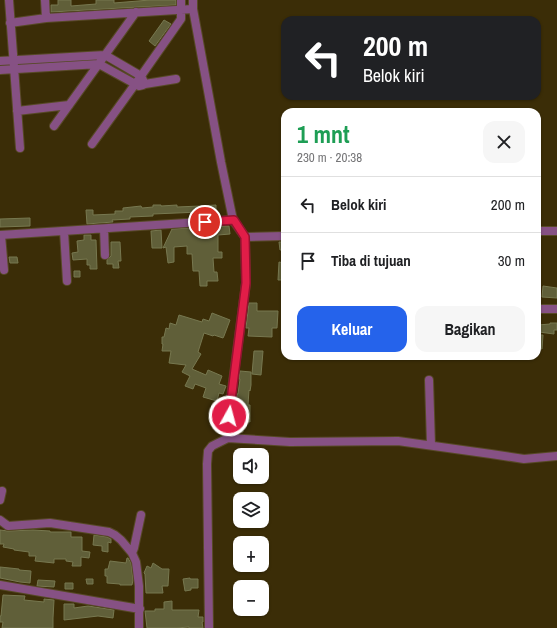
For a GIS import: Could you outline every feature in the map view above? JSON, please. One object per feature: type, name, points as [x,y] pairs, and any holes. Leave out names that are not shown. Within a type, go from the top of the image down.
[{"type":"street","points":[[9,0],[20,148]]},
{"type":"street","points":[[45,0],[46,18]]},
{"type":"street","points":[[0,70],[99,64],[141,86],[143,80],[181,19],[181,0]]},
{"type":"street","points":[[10,23],[46,18],[181,9],[193,4],[221,162],[234,220],[245,237],[246,283],[231,397],[228,438]]},
{"type":"street","points":[[54,126],[136,12]]},
{"type":"street","points":[[0,61],[105,55],[143,80],[176,79]]},
{"type":"street","points":[[92,144],[135,84]]},
{"type":"street","points":[[17,111],[69,105]]},
{"type":"street","points":[[4,270],[1,235],[234,220]]},
{"type":"street","points":[[104,228],[105,255]]},
{"type":"street","points":[[64,231],[67,281]]},
{"type":"street","points":[[541,232],[557,231]]},
{"type":"street","points":[[245,237],[281,236]]},
{"type":"street","points":[[541,309],[557,309]]},
{"type":"street","points":[[429,380],[431,445]]},
{"type":"street","points":[[209,628],[208,451],[212,446],[228,438],[290,442],[398,440],[524,459],[557,456]]},
{"type":"street","points":[[0,500],[2,491]]},
{"type":"street","points":[[131,550],[136,539],[141,515]]},
{"type":"street","points":[[0,520],[4,526],[50,523],[109,532],[115,535],[131,550],[136,562],[140,609],[139,628]]},
{"type":"street","points":[[0,585],[140,609]]},
{"type":"building","points":[[58,0],[71,0],[71,6],[96,4],[96,0],[114,0],[114,3],[150,0],[176,0],[176,5],[51,12],[51,5],[58,5]]},
{"type":"building","points":[[164,20],[171,24],[155,46],[149,41]]},
{"type":"building","points":[[153,205],[177,205],[177,207],[200,206],[200,212],[153,214],[153,216],[130,217],[130,219],[112,220],[113,222],[87,224],[86,210],[93,210],[93,215],[115,214],[115,211],[123,211],[123,208],[141,206],[142,208],[153,207]]},
{"type":"building","points":[[216,205],[216,210],[201,211],[200,206]]},
{"type":"building","points":[[30,218],[30,226],[0,227],[0,219]]},
{"type":"building","points":[[229,226],[230,234],[218,235],[218,252],[222,252],[222,258],[213,258],[214,272],[217,272],[218,281],[207,281],[207,286],[200,286],[199,271],[193,271],[192,254],[187,254],[187,246],[174,247],[174,262],[168,263],[166,247],[163,248],[172,229]]},
{"type":"building","points":[[161,230],[162,248],[152,248],[151,231]]},
{"type":"building","points":[[84,235],[91,235],[91,240],[96,240],[97,269],[90,269],[90,265],[87,265],[87,259],[73,260],[72,253],[78,252],[77,241],[84,240]]},
{"type":"building","points":[[111,242],[120,242],[121,261],[118,261],[119,268],[113,268],[113,264],[107,264],[107,260],[111,256]]},
{"type":"building","points":[[279,242],[281,242],[281,250]]},
{"type":"building","points":[[9,257],[17,257],[18,263],[10,263]]},
{"type":"building","points":[[279,262],[281,262],[281,280],[278,280]]},
{"type":"building","points":[[74,271],[80,271],[80,277],[74,277]]},
{"type":"building","points":[[543,286],[557,288],[557,298],[542,297]]},
{"type":"building","points":[[249,303],[257,303],[257,311],[278,311],[277,328],[272,328],[272,337],[248,336],[249,328],[246,328]]},
{"type":"building","points":[[212,313],[230,320],[223,338],[204,333],[198,352],[201,354],[192,369],[206,375],[208,370],[222,376],[219,384],[226,386],[223,394],[219,393],[217,401],[203,397],[206,388],[195,384],[193,389],[185,386],[190,376],[182,372],[186,365],[169,363],[171,351],[162,351],[162,337],[164,337],[166,328],[169,329],[170,323],[176,325],[179,315],[202,322],[203,319],[209,321]]},
{"type":"building","points":[[557,323],[557,330],[554,330],[554,334],[541,332],[541,325]]},
{"type":"building","points":[[541,335],[543,335],[542,349]]},
{"type":"building","points":[[254,351],[263,351],[261,375],[252,374]]},
{"type":"building","points":[[240,371],[251,372],[248,405],[250,405],[250,422],[243,421],[244,412],[235,411]]},
{"type":"building","points":[[234,425],[243,425],[243,432],[234,432]]},
{"type":"building","points":[[0,530],[71,532],[71,537],[82,537],[82,551],[90,552],[89,558],[81,557],[81,566],[72,566],[73,562],[66,561],[66,559],[54,559],[54,563],[35,561],[36,556],[29,556],[29,552],[3,547],[4,544],[0,544]]},
{"type":"building","points":[[94,535],[111,539],[111,543],[108,542],[108,552],[102,551],[102,546],[93,545]]},
{"type":"building","points":[[127,558],[131,563],[133,580],[132,585],[107,583],[105,569],[108,569],[110,561],[126,563]]},
{"type":"building","points":[[153,563],[162,569],[169,569],[168,586],[162,586],[163,593],[146,593],[144,573],[147,566],[151,568]]},
{"type":"building","points":[[0,567],[31,571],[30,583],[0,578]]},
{"type":"building","points":[[86,579],[93,579],[93,584],[87,584]]},
{"type":"building","points":[[183,579],[198,579],[198,588],[191,588],[191,590],[185,591]]},
{"type":"building","points":[[38,580],[55,581],[54,587],[37,586]]},
{"type":"building","points":[[65,583],[73,583],[73,589],[65,589]]},
{"type":"building","points":[[3,595],[25,596],[24,600],[44,602],[44,599],[54,600],[53,628],[2,628],[3,622],[0,622],[0,616]]},
{"type":"building","points":[[172,601],[172,610],[199,610],[198,617],[203,617],[203,628],[147,628],[145,611],[164,609],[164,602]]},
{"type":"building","points":[[64,604],[74,604],[74,608],[88,606],[114,610],[113,618],[98,616],[64,620]]},
{"type":"route","points":[[205,222],[234,220],[245,237],[246,283],[229,416]]}]
